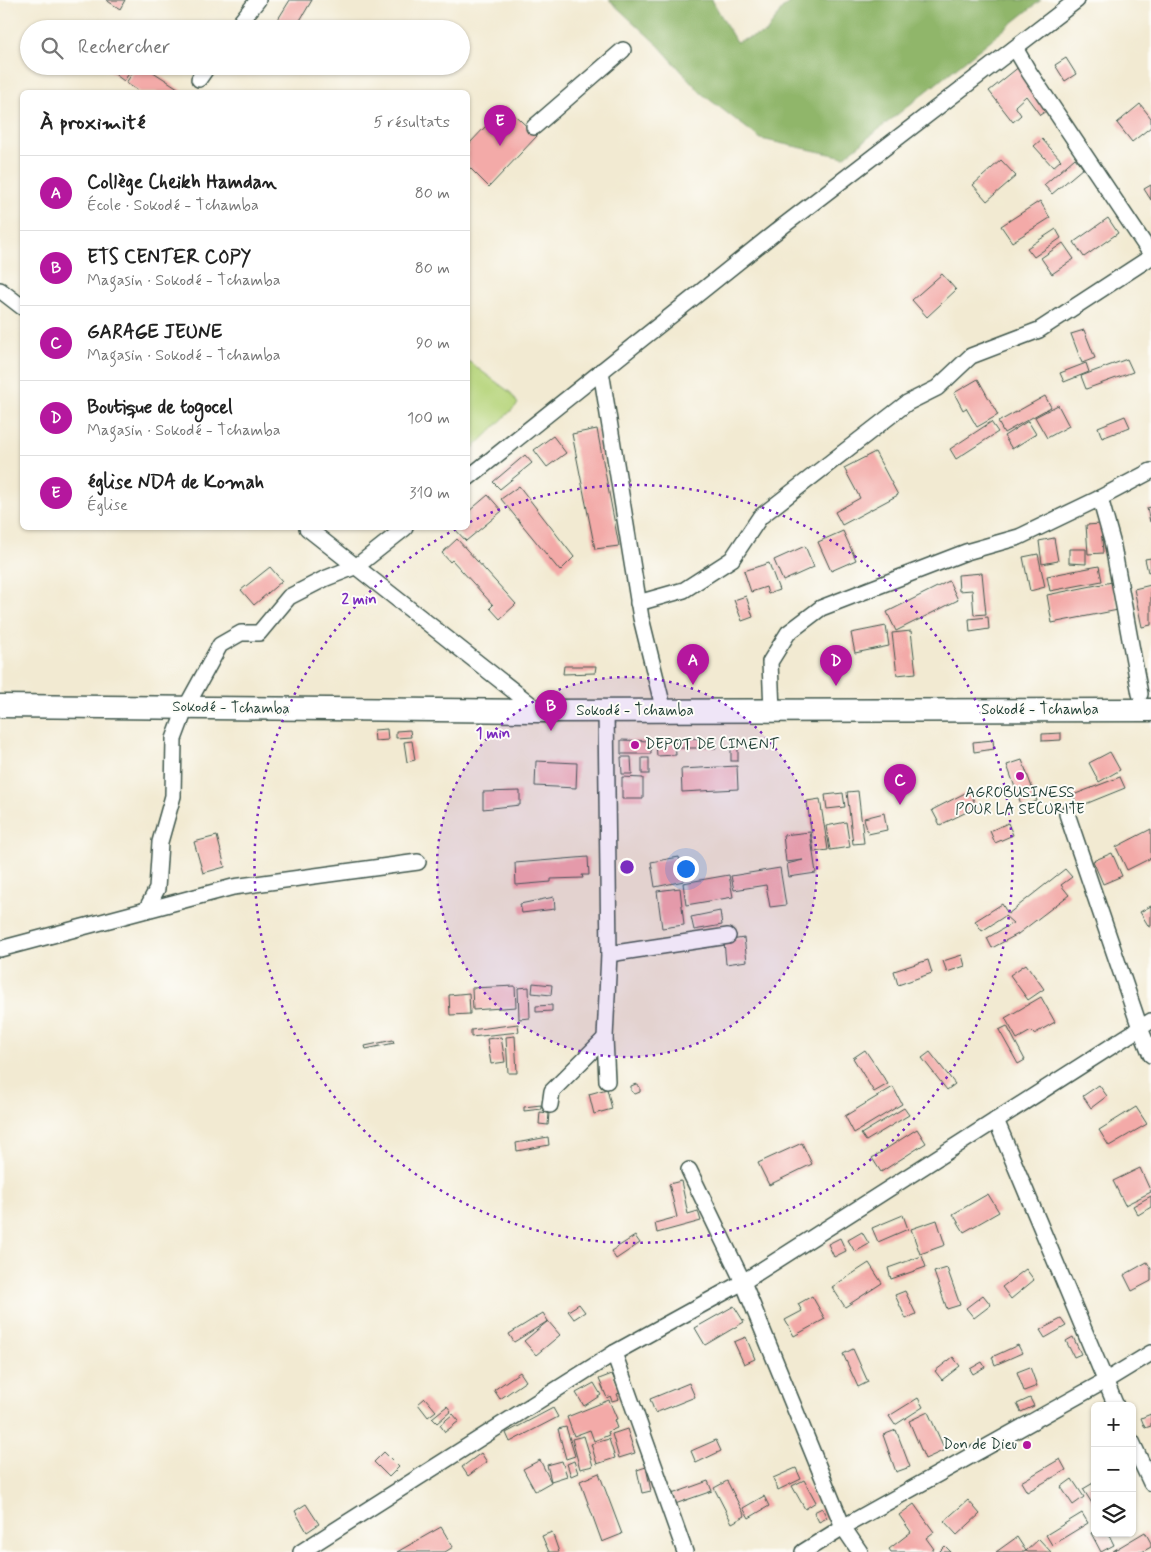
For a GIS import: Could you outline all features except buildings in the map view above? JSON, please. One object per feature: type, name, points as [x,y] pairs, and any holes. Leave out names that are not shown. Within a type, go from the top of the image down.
[{"type":"main road","name":"Sokodé - Tchamba","points":[[0,706],[539,711],[772,711],[1146,702]]},
{"type":"street","points":[[242,20],[258,0]]},
{"type":"street","points":[[470,476],[783,226],[1077,0]]},
{"type":"street","points":[[638,603],[684,590],[732,559],[760,517],[907,404],[937,388],[971,356],[1039,330],[1150,251],[1028,72],[1015,48]]},
{"type":"street","points":[[534,126],[623,50]]},
{"type":"street","points":[[199,79],[202,75]]},
{"type":"street","points":[[0,290],[20,305]]},
{"type":"street","points":[[602,371],[638,603],[664,711]]},
{"type":"street","points":[[772,711],[770,662],[788,633],[821,608],[966,552],[1019,537],[1151,471]]},
{"type":"street","points":[[1100,498],[1112,541],[1146,702]]},
{"type":"street","points":[[310,530],[539,711]]},
{"type":"street","points":[[146,910],[157,889],[160,842],[173,796],[174,739],[186,708],[220,645],[241,634],[259,633],[289,597],[357,566],[402,530]]},
{"type":"street","points":[[606,711],[609,954],[605,1038],[607,1081]]},
{"type":"street","points":[[1067,814],[1145,1024],[1151,1055]]},
{"type":"street","points":[[0,949],[233,886],[418,862]]},
{"type":"street","points":[[609,954],[728,936]]},
{"type":"street","points":[[301,1552],[614,1352],[743,1282],[1145,1024]]},
{"type":"street","points":[[550,1105],[552,1091],[605,1038]]},
{"type":"street","points":[[996,1120],[1114,1402]]},
{"type":"street","points":[[689,1170],[743,1282],[843,1527],[860,1552]]},
{"type":"street","points":[[614,1352],[685,1552]]},
{"type":"street","points":[[803,1552],[843,1527],[1105,1381],[1151,1353]]},
{"type":"street","points":[[1134,1447],[1151,1483]]},
{"type":"green space","points":[[609,0],[712,0],[736,42],[766,33],[782,9],[792,0],[1041,0],[844,157],[761,139],[701,93],[659,46]]},
{"type":"green space","points":[[470,362],[511,393],[518,404],[470,451]]},
{"type":"place","name":"église NDA de Komah","points":[[500,146]]},
{"type":"place","name":"Collège Cheikh Hamdan","points":[[693,685]]},
{"type":"place","name":"Boutique de togocel","points":[[836,686]]},
{"type":"place","name":"ETS CENTER COPY","points":[[551,731]]},
{"type":"place","name":"DEPOT DE CIMENT","points":[[635,745]]},
{"type":"place","name":"AGROBUSINESS POUR LA SECURITE","points":[[1020,776]]},
{"type":"place","name":"GARAGE JEUNE","points":[[900,805]]},
{"type":"place","name":"Don de Dieu","points":[[1027,1445]]}]
